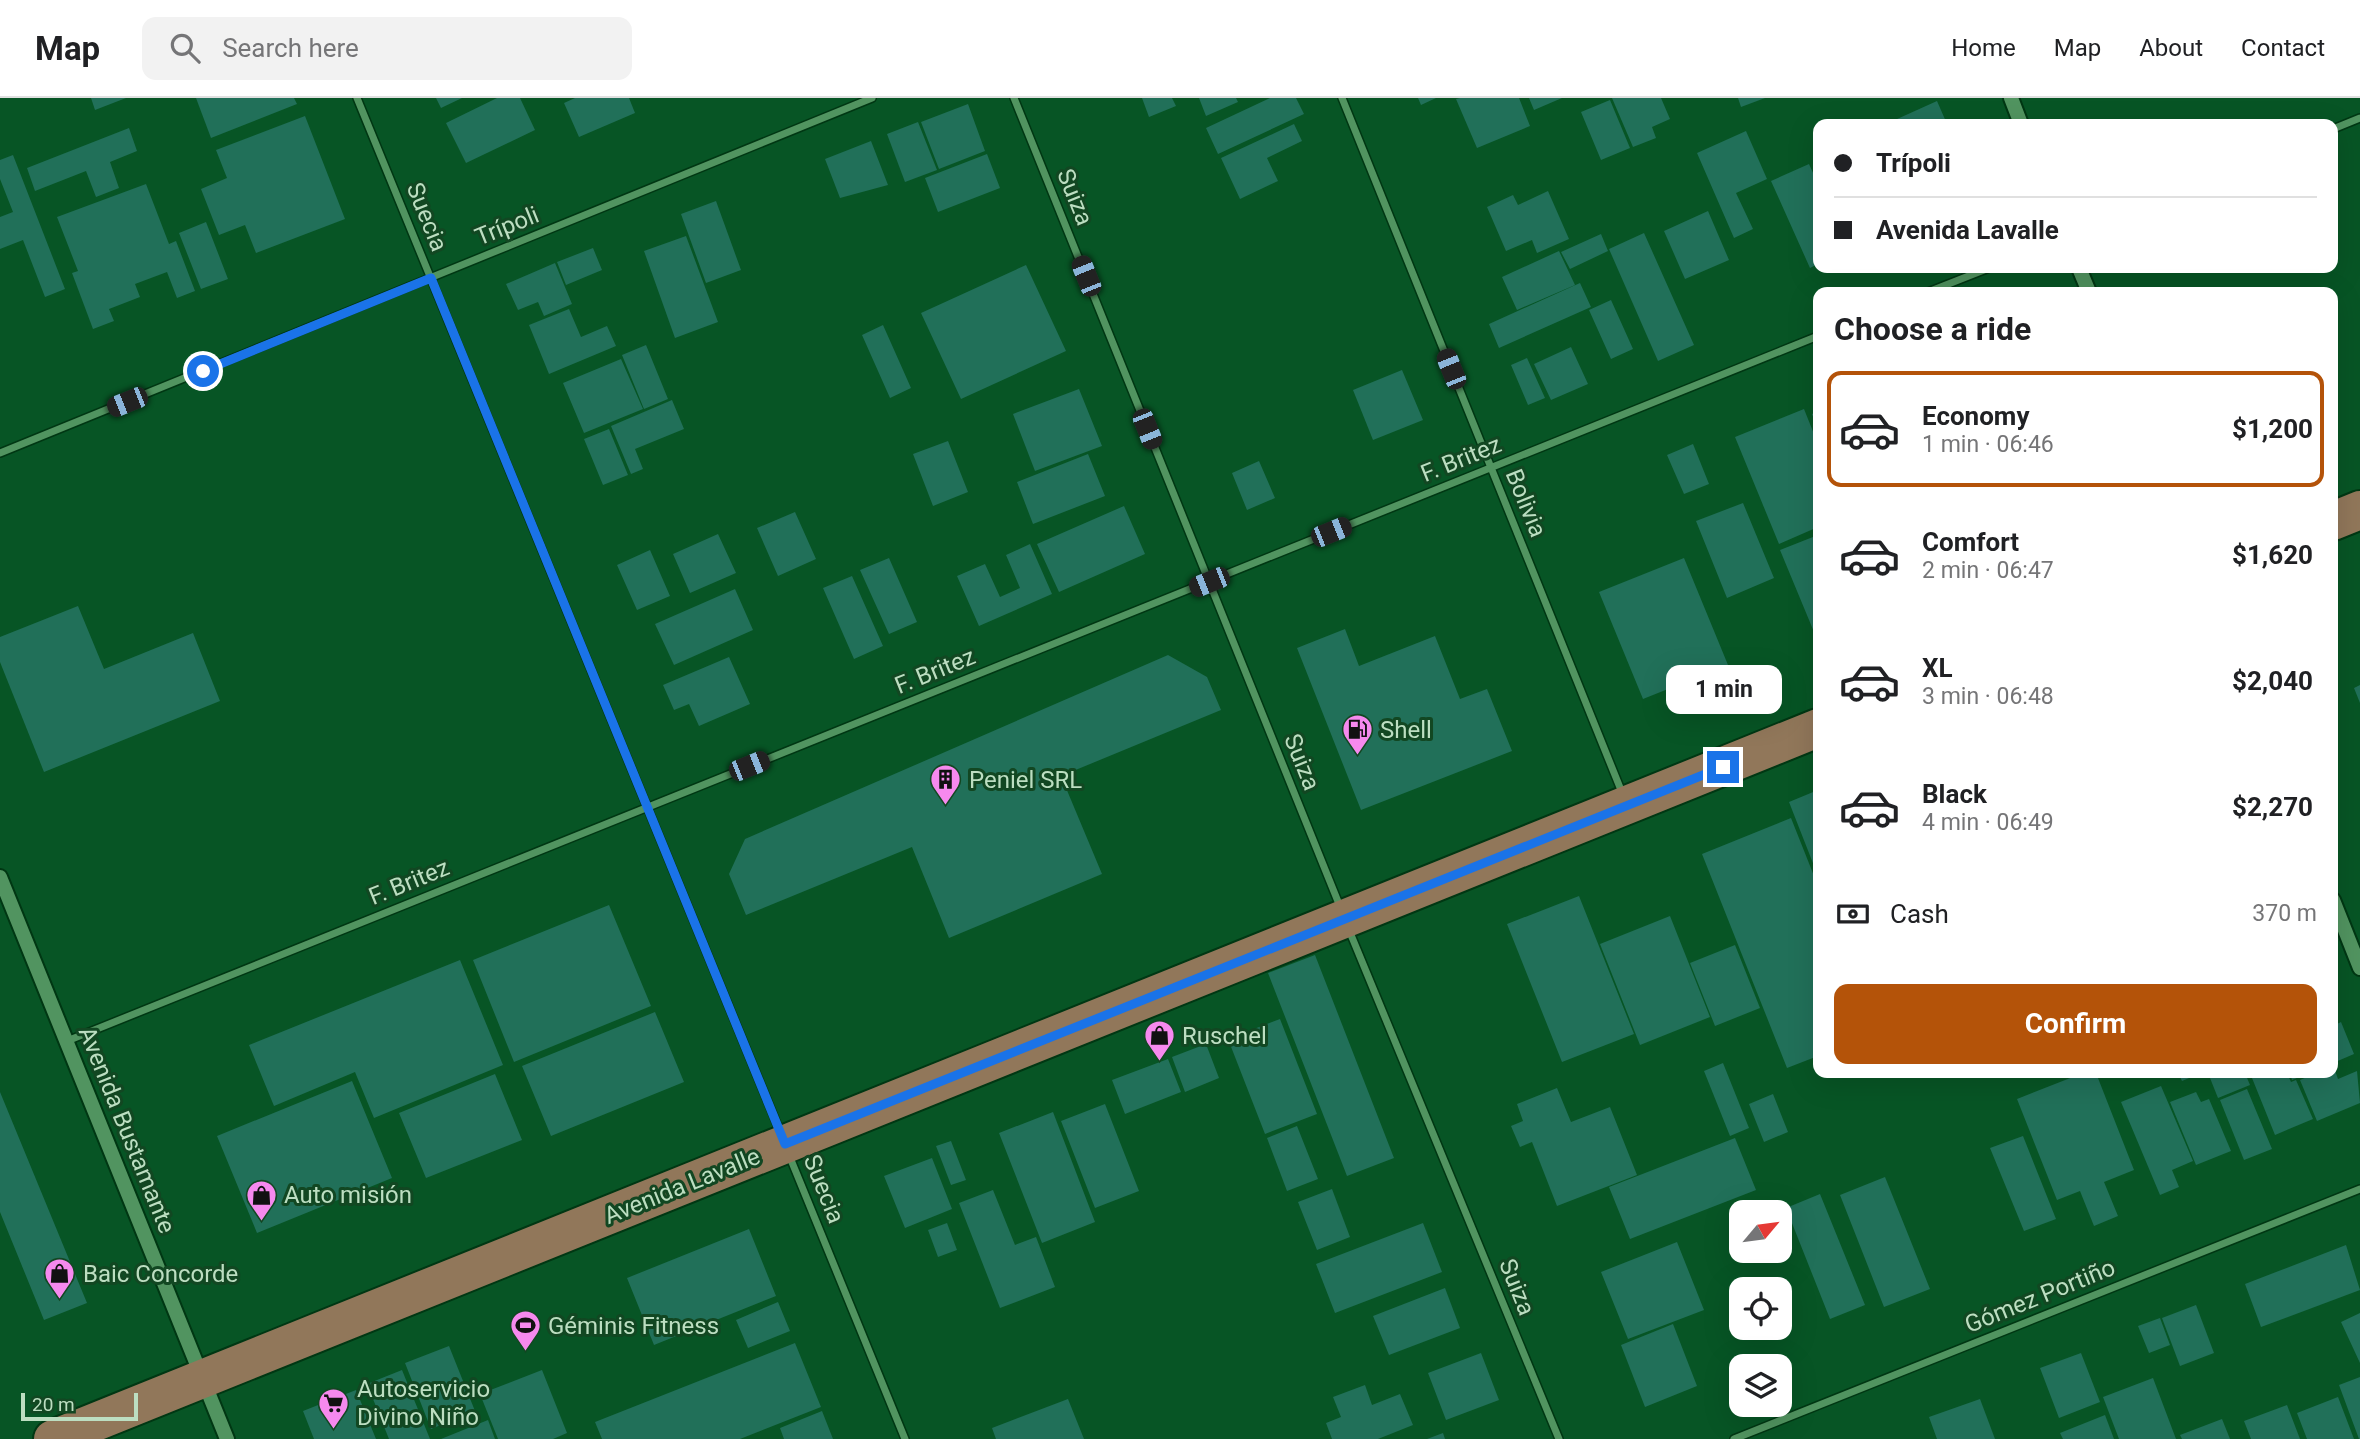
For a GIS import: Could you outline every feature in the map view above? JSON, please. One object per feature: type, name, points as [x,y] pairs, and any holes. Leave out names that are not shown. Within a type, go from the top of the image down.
[{"type":"main road","points":[[2011,98],[2019,119]]},
{"type":"main road","points":[[2338,519],[2360,510]]},
{"type":"main road","name":"Avenida Lavalle","points":[[53,1439],[1813,731]]},
{"type":"main road","name":"Avenida Bustamante","points":[[0,877],[227,1439]]},
{"type":"main road","points":[[2338,913],[2360,968]]},
{"type":"street","name":"Suecia","points":[[357,98],[905,1439]]},
{"type":"street","name":"Trípoli","points":[[0,453],[872,98]]},
{"type":"street","name":"Suiza","points":[[1014,98],[1345,919],[1559,1439]]},
{"type":"street","name":"Bolivia","points":[[1342,98],[1627,806]]},
{"type":"street","points":[[2338,127],[2360,118]]},
{"type":"street","points":[[1941,287],[1976,273]]},
{"type":"street","name":"F. Britez","points":[[67,1041],[1813,339]]},
{"type":"street","name":"Gómez Portiño","points":[[1734,1439],[2360,1189]]},
{"type":"building","points":[[91,98],[126,98],[95,110]]},
{"type":"building","points":[[196,98],[294,98],[297,104],[211,138]]},
{"type":"building","points":[[436,98],[462,98],[441,108]]},
{"type":"building","points":[[497,98],[520,98],[535,130],[466,163],[446,123]]},
{"type":"building","points":[[575,98],[629,98],[635,113],[579,137],[564,103]]},
{"type":"building","points":[[1142,98],[1172,98],[1176,106],[1149,117]]},
{"type":"building","points":[[1199,98],[1236,98],[1238,102],[1206,116]]},
{"type":"building","points":[[1270,98],[1296,98],[1304,114],[1218,154],[1206,128]]},
{"type":"building","points":[[1418,98],[1436,98],[1421,105]]},
{"type":"building","points":[[1519,98],[1530,126],[1477,148],[1456,99]]},
{"type":"building","points":[[1529,98],[1562,98],[1534,110]]},
{"type":"building","points":[[1612,98],[1661,98],[1670,119],[1652,127],[1656,138],[1633,147]]},
{"type":"building","points":[[1738,98],[1765,98],[1741,107]]},
{"type":"building","points":[[1610,100],[1630,148],[1601,160],[1581,112]]},
{"type":"building","points":[[1937,101],[1945,119],[1897,119]]},
{"type":"building","points":[[968,104],[985,151],[939,169],[921,122]]},
{"type":"building","points":[[305,116],[345,219],[256,253],[245,225],[219,235],[201,189],[227,178],[216,150]]},
{"type":"building","points":[[918,122],[937,170],[905,182],[887,134]]},
{"type":"building","points":[[1294,124],[1302,141],[1267,158],[1278,181],[1240,199],[1221,158]]},
{"type":"building","points":[[129,128],[137,151],[110,162],[119,188],[96,197],[86,171],[35,191],[27,168]]},
{"type":"building","points":[[1746,131],[1767,179],[1736,193],[1753,229],[1734,238],[1697,153]]},
{"type":"building","points":[[871,141],[888,185],[840,198],[825,159]]},
{"type":"building","points":[[987,154],[1000,188],[938,212],[925,178]]},
{"type":"building","points":[[13,155],[65,289],[45,297],[23,240],[0,249],[0,217],[13,212],[0,179],[0,160]]},
{"type":"building","points":[[1809,164],[1813,173],[1813,266],[1810,268],[1771,181]]},
{"type":"building","points":[[146,184],[169,244],[176,241],[195,291],[177,298],[167,272],[135,284],[140,297],[109,309],[114,321],[93,329],[72,273],[78,271],[57,217]]},
{"type":"building","points":[[1548,191],[1569,239],[1537,253],[1532,240],[1506,251],[1487,207],[1513,195],[1518,205]]},
{"type":"building","points":[[716,201],[741,270],[706,283],[681,214]]},
{"type":"building","points":[[1708,211],[1729,260],[1685,279],[1664,231]]},
{"type":"building","points":[[206,222],[228,279],[201,289],[179,233]]},
{"type":"building","points":[[1644,233],[1694,345],[1658,361],[1609,249]]},
{"type":"building","points":[[1601,234],[1608,251],[1570,269],[1561,252]]},
{"type":"building","points":[[686,236],[718,322],[675,338],[644,251]]},
{"type":"building","points":[[593,248],[602,270],[566,285],[557,262]]},
{"type":"building","points":[[1559,251],[1575,285],[1517,310],[1502,277]]},
{"type":"building","points":[[555,263],[572,304],[544,316],[538,302],[518,310],[506,284]]},
{"type":"building","points":[[1026,265],[1066,351],[961,399],[921,313]]},
{"type":"building","points":[[1580,283],[1591,307],[1499,348],[1489,324]]},
{"type":"building","points":[[1611,300],[1633,349],[1611,359],[1589,310]]},
{"type":"building","points":[[569,309],[581,337],[607,326],[616,346],[549,374],[529,325]]},
{"type":"building","points":[[883,325],[911,388],[890,398],[862,335]]},
{"type":"building","points":[[646,345],[668,399],[644,409],[622,355]]},
{"type":"building","points":[[1571,347],[1588,384],[1551,400],[1534,364]]},
{"type":"building","points":[[1527,358],[1545,398],[1528,405],[1511,365]]},
{"type":"building","points":[[621,359],[643,409],[584,433],[563,383]]},
{"type":"building","points":[[1402,370],[1423,420],[1373,440],[1353,390]]},
{"type":"building","points":[[1079,389],[1102,446],[1035,471],[1013,414]]},
{"type":"building","points":[[672,400],[684,429],[635,449],[643,469],[631,474],[611,426]]},
{"type":"building","points":[[1804,409],[1813,432],[1813,529],[1779,544],[1735,437]]},
{"type":"building","points":[[609,429],[628,475],[603,485],[584,439]]},
{"type":"building","points":[[948,441],[968,492],[933,506],[913,454]]},
{"type":"building","points":[[1693,444],[1709,484],[1684,494],[1667,455]]},
{"type":"building","points":[[1088,454],[1105,496],[1033,524],[1017,482]]},
{"type":"building","points":[[1259,461],[1275,498],[1247,510],[1232,473]]},
{"type":"building","points":[[1743,503],[1774,578],[1727,598],[1696,521]]},
{"type":"building","points":[[1124,506],[1145,554],[1059,592],[1037,544]]},
{"type":"building","points":[[795,512],[816,559],[778,576],[757,528]]},
{"type":"building","points":[[718,534],[736,573],[690,593],[673,554]]},
{"type":"building","points":[[1813,537],[1813,630],[1780,550]]},
{"type":"building","points":[[1030,544],[1052,594],[979,626],[957,576],[985,564],[1000,597],[1020,588],[1006,555]]},
{"type":"building","points":[[650,550],[670,596],[637,610],[617,565]]},
{"type":"building","points":[[889,558],[917,622],[889,634],[860,570]]},
{"type":"building","points":[[1684,558],[1728,665],[1643,699],[1599,592]]},
{"type":"building","points":[[852,576],[883,646],[854,659],[823,588]]},
{"type":"building","points":[[735,589],[753,630],[674,665],[655,624]]},
{"type":"building","points":[[78,606],[104,669],[193,633],[220,701],[44,772],[0,662],[0,637]]},
{"type":"building","points":[[1345,629],[1359,666],[1435,636],[1460,699],[1487,689],[1512,751],[1361,810],[1297,648]]},
{"type":"building","name":"Peniel SRL","points":[[1168,655],[1207,677],[1221,710],[1061,776],[1102,874],[949,938],[912,847],[746,915],[729,874],[745,839]]},
{"type":"building","points":[[729,657],[750,704],[699,726],[689,704],[674,710],[663,685]]},
{"type":"building","points":[[2360,685],[2360,703],[2354,688]]},
{"type":"building","points":[[1813,792],[1813,863],[1789,802]]},
{"type":"building","points":[[1791,818],[1813,873],[1813,1058],[1787,1068],[1702,854]]},
{"type":"building","points":[[1579,896],[1634,1034],[1562,1062],[1507,924]]},
{"type":"building","points":[[609,905],[651,1006],[514,1062],[473,960]]},
{"type":"building","points":[[1670,916],[1710,1017],[1640,1045],[1600,944]]},
{"type":"building","points":[[1735,945],[1760,1008],[1715,1026],[1690,963]]},
{"type":"building","points":[[1315,955],[1394,1158],[1347,1176],[1268,973]]},
{"type":"building","points":[[460,960],[503,1065],[374,1118],[355,1072],[274,1106],[249,1045]]},
{"type":"building","points":[[655,1012],[684,1082],[551,1136],[522,1066]]},
{"type":"building","points":[[1280,1019],[1317,1114],[1265,1134],[1228,1039]]},
{"type":"building","points":[[2341,1022],[2354,1054],[2338,1061],[2338,1024]]},
{"type":"building","points":[[1206,1044],[1219,1078],[1185,1092],[1172,1057]]},
{"type":"building","points":[[1168,1059],[1181,1092],[1125,1114],[1112,1080]]},
{"type":"building","points":[[1723,1063],[1749,1128],[1730,1136],[1704,1071]]},
{"type":"building","points":[[2357,1071],[2360,1103],[2317,1121],[2300,1080],[2338,1079]]},
{"type":"building","points":[[495,1074],[522,1140],[426,1178],[399,1113]]},
{"type":"building","points":[[2070,1078],[2098,1078],[2134,1170],[2104,1182],[2118,1216],[2094,1226],[2080,1191],[2057,1200],[2017,1099]]},
{"type":"building","points":[[2210,1078],[2247,1078],[2250,1085],[2218,1098]]},
{"type":"building","points":[[2252,1078],[2289,1078],[2291,1082],[2296,1080],[2313,1119],[2275,1135]]},
{"type":"building","points":[[352,1081],[392,1178],[257,1233],[217,1136]]},
{"type":"building","points":[[2161,1086],[2193,1161],[2172,1170],[2179,1187],[2160,1195],[2121,1102]]},
{"type":"building","points":[[1557,1088],[1571,1122],[1610,1107],[1637,1175],[1557,1206],[1532,1142],[1520,1147],[1511,1126],[1523,1121],[1517,1104]]},
{"type":"building","points":[[2247,1089],[2272,1149],[2244,1160],[2220,1100]]},
{"type":"building","points":[[0,1092],[87,1303],[44,1320],[0,1212]]},
{"type":"building","points":[[2196,1092],[2201,1102],[2209,1099],[2231,1151],[2196,1165],[2170,1102]]},
{"type":"building","points":[[1773,1094],[1788,1132],[1764,1142],[1749,1104]]},
{"type":"building","points":[[1105,1104],[1139,1191],[1095,1208],[1061,1121]]},
{"type":"building","points":[[1053,1112],[1095,1222],[1042,1243],[999,1133]]},
{"type":"building","points":[[1297,1126],[1318,1179],[1287,1191],[1267,1138]]},
{"type":"building","points":[[2023,1136],[2056,1219],[2024,1231],[1990,1148]]},
{"type":"building","points":[[1735,1138],[1756,1190],[1630,1239],[1609,1187]]},
{"type":"building","points":[[951,1141],[966,1180],[951,1185],[936,1146]]},
{"type":"building","points":[[932,1158],[952,1209],[905,1228],[884,1176]]},
{"type":"building","points":[[1885,1177],[1930,1289],[1884,1307],[1840,1195]]},
{"type":"building","points":[[1332,1189],[1350,1237],[1317,1250],[1298,1202]]},
{"type":"building","points":[[993,1190],[1015,1245],[1036,1237],[1055,1287],[1000,1308],[959,1203]]},
{"type":"building","points":[[1820,1194],[1865,1305],[1830,1319],[1792,1223],[1792,1206]]},
{"type":"building","points":[[947,1223],[957,1250],[938,1257],[928,1230]]},
{"type":"building","points":[[1423,1223],[1442,1272],[1335,1313],[1316,1264]]},
{"type":"building","points":[[749,1229],[776,1296],[654,1345],[627,1278]]},
{"type":"building","points":[[1677,1242],[1704,1310],[1628,1339],[1601,1272]]},
{"type":"building","points":[[2346,1245],[2360,1290],[2261,1327],[2245,1284]]},
{"type":"building","points":[[1445,1288],[1460,1328],[1389,1355],[1373,1316]]},
{"type":"building","points":[[778,1302],[790,1331],[748,1348],[736,1320]]},
{"type":"building","points":[[2196,1305],[2214,1353],[2180,1366],[2162,1318]]},
{"type":"building","points":[[2360,1313],[2360,1363],[2341,1322]]},
{"type":"building","points":[[2160,1318],[2170,1345],[2149,1353],[2138,1326]]},
{"type":"building","points":[[1673,1324],[1697,1386],[1645,1407],[1621,1345]]},
{"type":"building","points":[[795,1343],[821,1407],[740,1439],[602,1439],[595,1422]]},
{"type":"building","points":[[449,1346],[475,1411],[431,1429],[405,1363]]},
{"type":"building","points":[[1481,1353],[1499,1400],[1446,1420],[1428,1373]]},
{"type":"building","points":[[2081,1353],[2100,1402],[2059,1418],[2040,1368]]},
{"type":"building","points":[[402,1370],[430,1439],[389,1439],[367,1384]]},
{"type":"building","points":[[542,1370],[567,1433],[553,1439],[498,1439],[480,1394]]},
{"type":"building","points":[[2360,1377],[2360,1439],[2359,1439],[2339,1385]]},
{"type":"building","points":[[2153,1378],[2176,1439],[2119,1439],[2103,1397]]},
{"type":"building","points":[[1365,1385],[1372,1405],[1400,1394],[1413,1425],[1378,1439],[1332,1439],[1326,1423],[1341,1417],[1333,1397]]},
{"type":"building","points":[[356,1390],[376,1439],[314,1439],[303,1411]]},
{"type":"building","points":[[2338,1397],[2354,1439],[2307,1439],[2297,1413]]},
{"type":"building","points":[[1068,1399],[1084,1439],[996,1439],[992,1428]]},
{"type":"building","points":[[1980,1399],[1995,1439],[1937,1439],[1929,1417]]},
{"type":"building","points":[[2287,1405],[2300,1439],[2251,1439],[2244,1421]]},
{"type":"building","points":[[822,1411],[833,1439],[784,1439],[780,1428]]},
{"type":"building","points":[[2105,1415],[2114,1439],[2063,1439],[2060,1433]]},
{"type":"building","points":[[2222,1419],[2230,1439],[2182,1439],[2180,1435]]},
{"type":"building","points":[[488,1420],[495,1439],[441,1439]]},
{"type":"building","points":[[1443,1433],[1445,1439],[1427,1439]]},
{"type":"place","name":"Shell","points":[[1357,757]]},
{"type":"place","name":"Peniel SRL","points":[[946,807]]},
{"type":"place","name":"Ruschel","points":[[1159,1063]]},
{"type":"place","name":"Auto misión","points":[[261,1222]]},
{"type":"place","name":"Baic Concorde","points":[[60,1301]]},
{"type":"place","name":"Géminis Fitness","points":[[525,1353]]},
{"type":"place","name":"Autoservicio Divino Niño","points":[[334,1430]]},
{"type":"route","points":[[203,371],[431,278],[785,1144],[1723,767]]}]
